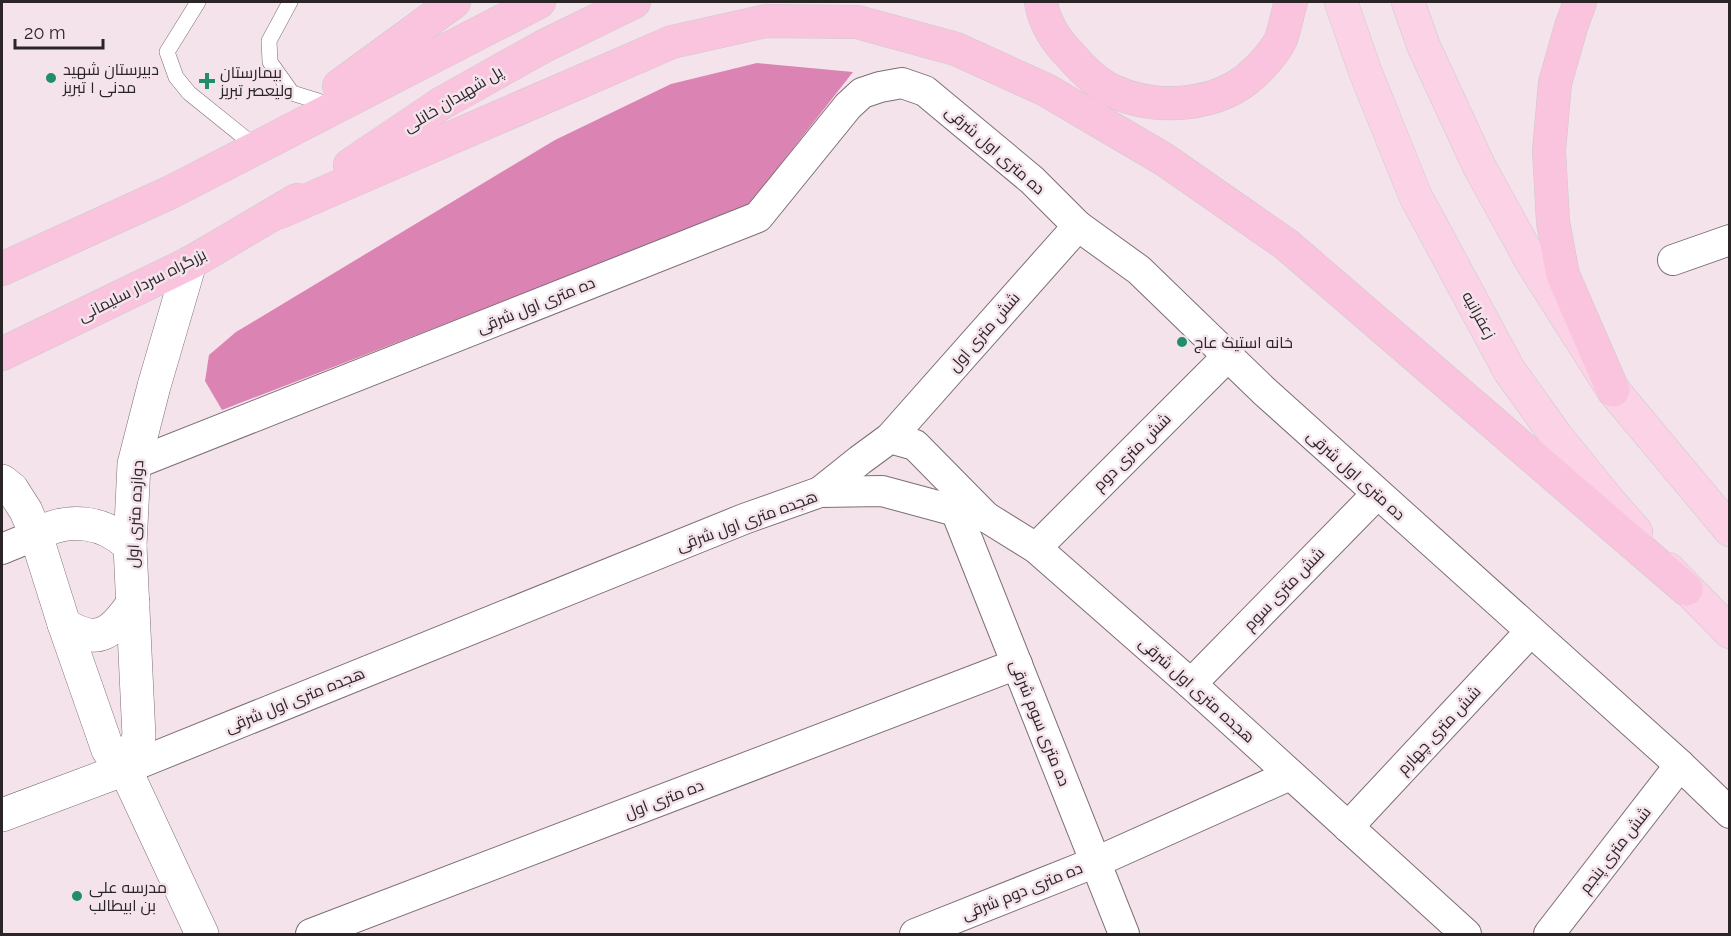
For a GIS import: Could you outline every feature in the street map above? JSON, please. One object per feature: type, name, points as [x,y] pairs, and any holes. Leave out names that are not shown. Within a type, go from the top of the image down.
[{"type":"highway","points":[[256,147],[454,2]]},
{"type":"highway","points":[[2,269],[171,192],[539,2]]},
{"type":"highway","name":"پل شهیدان خانلی","points":[[280,212],[442,103],[544,46],[634,2]]},
{"type":"highway","points":[[1041,2],[1043,18],[1063,49],[1089,75],[1113,91],[1145,101],[1183,103],[1222,95],[1254,74],[1280,41],[1291,2]]},
{"type":"highway","points":[[1580,2],[1555,83],[1549,151],[1553,222],[1563,275],[1613,390]]},
{"type":"highway","points":[[280,212],[672,42],[766,21],[856,22],[890,31],[956,49],[1046,90],[1165,160],[1287,245],[1686,589]]},
{"type":"highway","name":"بزرگراه سردار سلیمانی","points":[[2,354],[190,263],[280,212]]},
{"type":"main road","name":"زعفرانیه","points":[[1341,2],[1365,71],[1415,195],[1509,370],[1557,437],[1608,500],[1686,589],[1730,632]]},
{"type":"main road","points":[[1408,2],[1424,47],[1479,166],[1533,264],[1613,390],[1730,530]]},
{"type":"street","name":"ده متری اول شرقی","points":[[134,464],[758,217],[861,93],[902,83],[925,91],[1032,180],[1078,226],[1139,270],[1377,494],[1680,765],[1730,813]]},
{"type":"street","name":"شش متری اول","points":[[820,492],[890,438],[1078,226]]},
{"type":"street","points":[[1673,260],[1730,240]]},
{"type":"street","name":"دوازده متری اول","points":[[125,769],[138,737],[130,546],[134,464],[190,263]]},
{"type":"street","name":"شش متری دوم","points":[[1036,548],[1228,356]]},
{"type":"street","points":[[890,438],[915,445],[986,517]]},
{"type":"street","points":[[2,482],[12,489],[27,511],[108,750],[125,769],[202,934]]},
{"type":"street","name":"هجده متری اول شرقی","points":[[125,769],[744,519],[820,492],[882,491],[986,517],[1036,548],[1191,684],[1466,934]]},
{"type":"street","name":"شش متری سوم","points":[[1191,684],[1377,494]]},
{"type":"street","name":"ده متری سوم شرقی","points":[[956,511],[1124,934]]},
{"type":"street","points":[[2,549],[57,525],[80,523],[102,527],[122,538],[130,546]]},
{"type":"street","points":[[64,624],[74,631],[90,636],[107,632],[120,623],[133,603]]},
{"type":"street","name":"شش متری چهارم","points":[[1348,827],[1530,632]]},
{"type":"street","name":"ده متری اول","points":[[311,934],[1017,664]]},
{"type":"street","name":"شش متری پنجم","points":[[1550,934],[1680,765]]},
{"type":"street","points":[[2,815],[125,769]]},
{"type":"street","name":"ده متری دوم شرقی","points":[[915,934],[1096,862],[1290,775]]},
{"type":"lane","points":[[198,2],[167,52],[176,77],[189,93],[256,147]]},
{"type":"lane","points":[[290,2],[269,41],[270,62],[292,93],[318,101]]},
{"type":"shaded area","points":[[757,63],[853,72],[747,207],[222,410],[205,381],[209,355],[236,332],[555,140],[671,84]]},
{"type":"place","name":"دبیرستان شهید مدنی ۱ تبریز","points":[[51,78]]},
{"type":"place","name":"بیمارستان ولیعصر تبریز","points":[[207,81]]},
{"type":"place","name":"خانه استیک عاج","points":[[1182,342]]},
{"type":"place","name":"مدرسه علی بن ابیطالب","points":[[77,896]]}]
